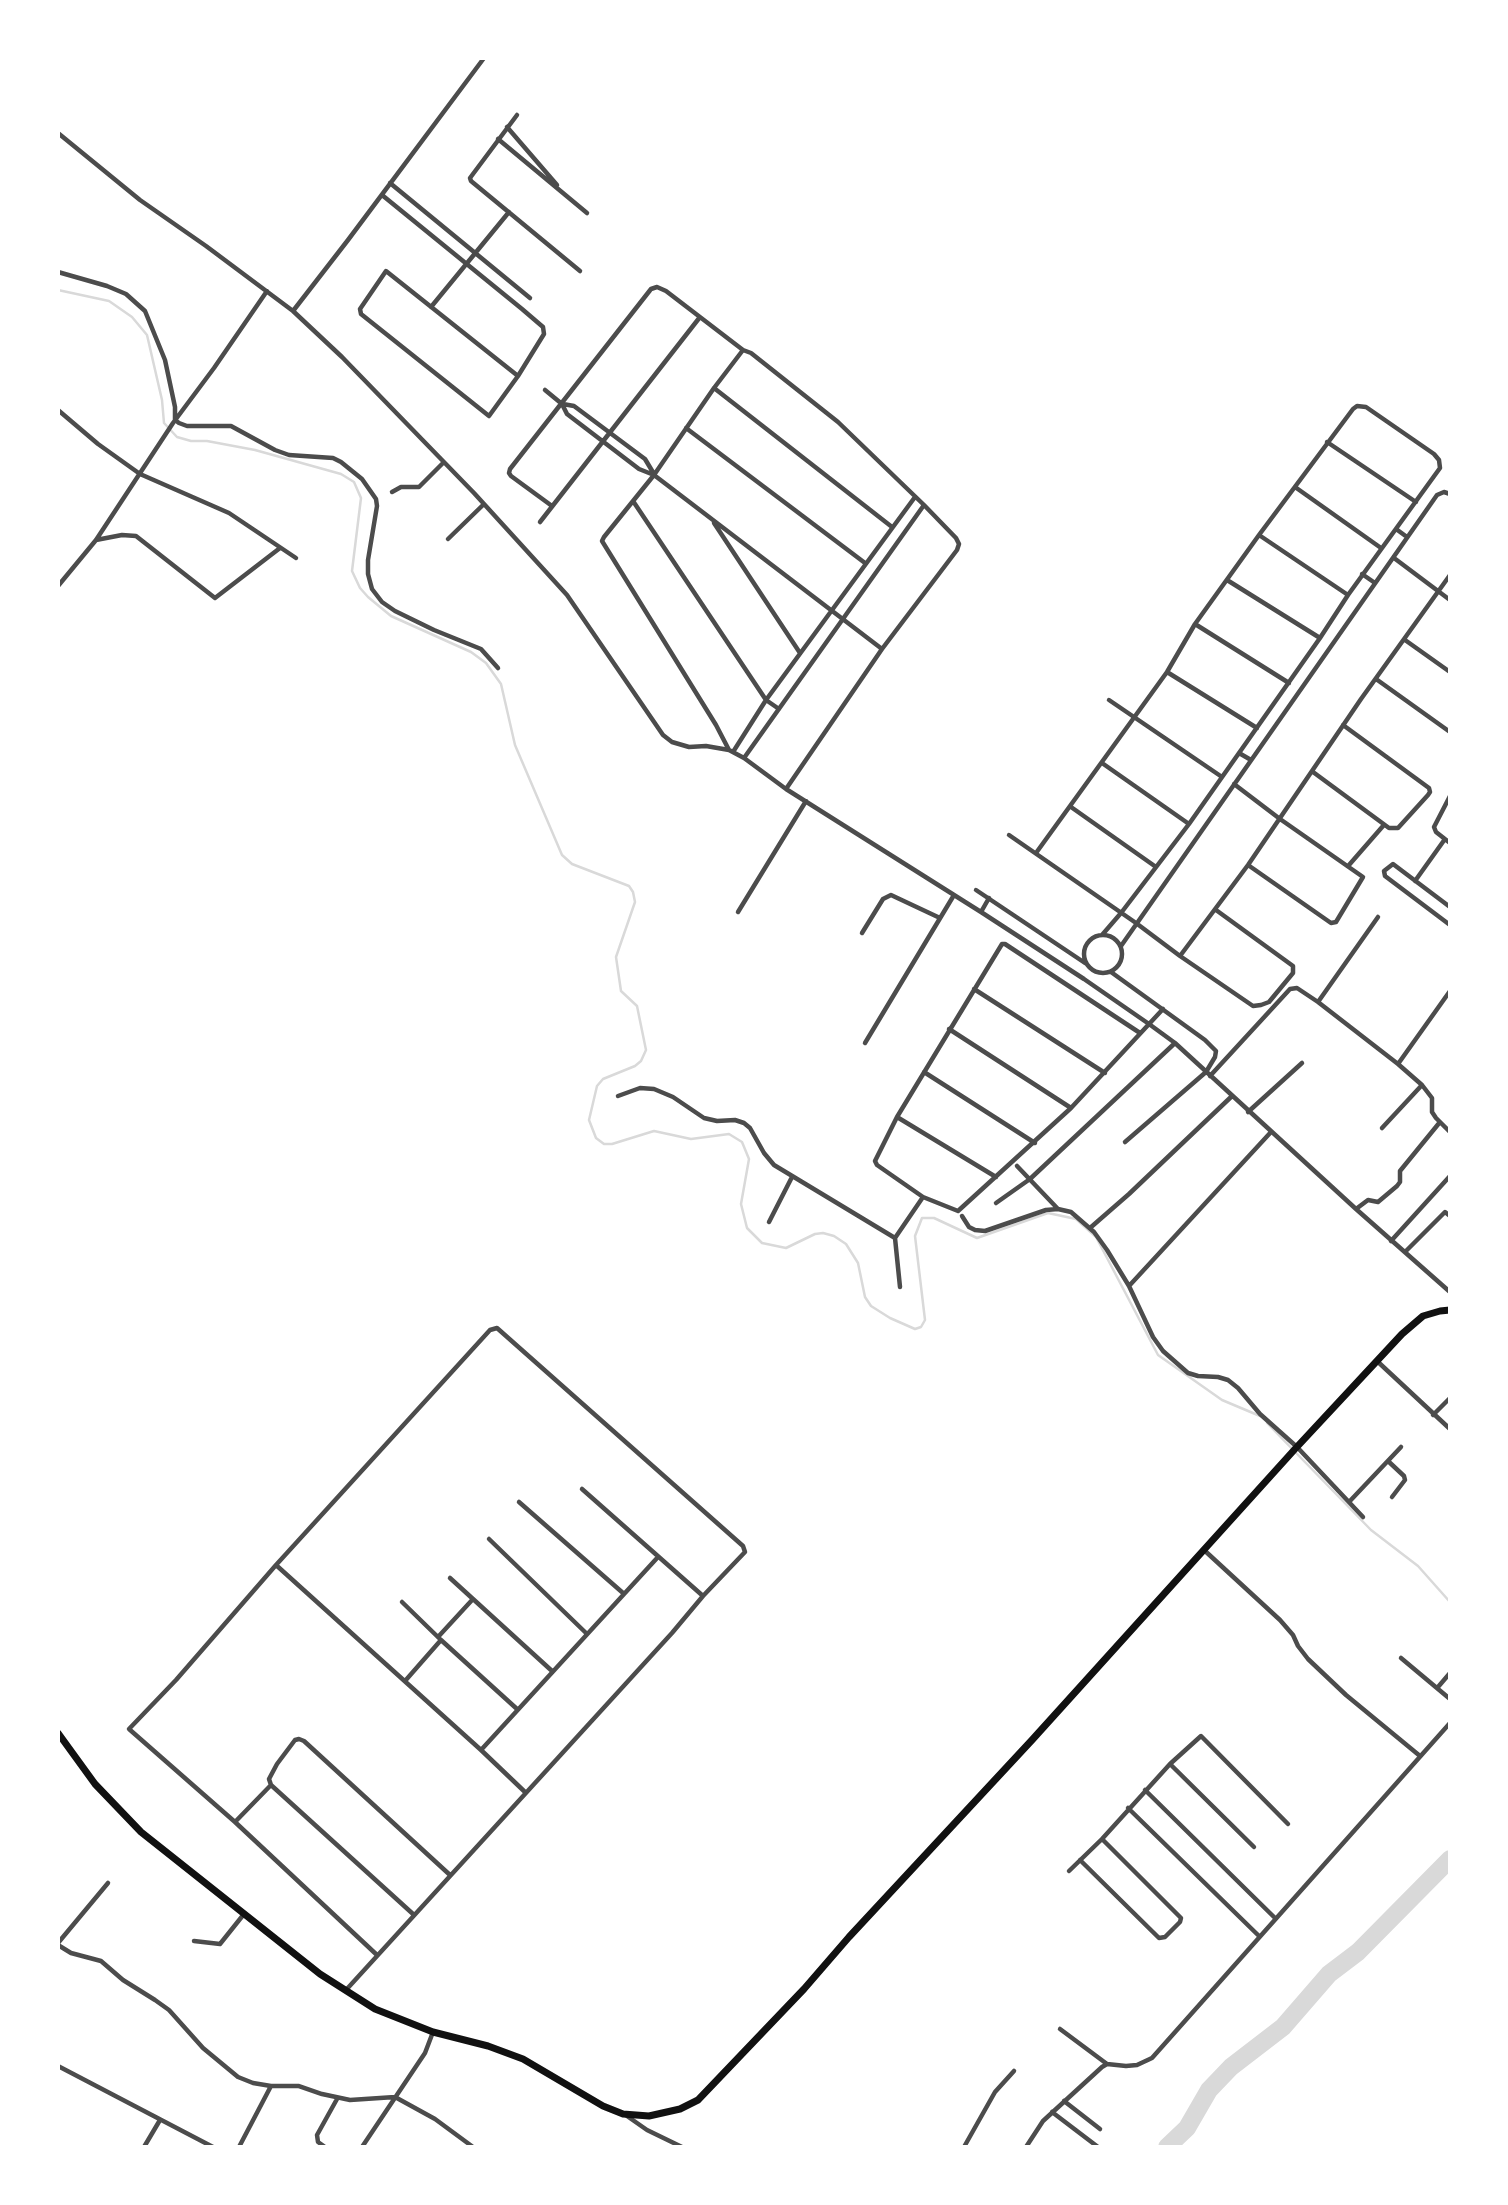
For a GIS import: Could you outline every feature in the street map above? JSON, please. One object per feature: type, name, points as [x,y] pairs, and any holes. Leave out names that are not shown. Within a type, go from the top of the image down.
[{"type":"main road","points":[[58,1733],[61,1745],[141,1832],[320,1974],[375,2009],[433,2032],[488,2046],[523,2059],[603,2106],[623,2114],[649,2116],[680,2109],[698,2100],[804,1989],[1402,1334],[1423,1317],[1450,1310]]},
{"type":"street","points":[[292,311],[484,58]]},
{"type":"street","points":[[517,115],[470,178],[471,181],[580,271]]},
{"type":"street","points":[[508,127],[566,195]]},
{"type":"street","points":[[58,133],[140,201],[267,291],[342,356],[567,595],[663,734],[672,742],[689,747],[706,746],[731,751],[744,758],[786,789],[981,912],[1149,1024],[1175,1044],[1450,1292]]},
{"type":"street","points":[[498,139],[587,213]]},
{"type":"street","points":[[390,183],[530,298]]},
{"type":"street","points":[[382,195],[543,327],[544,334],[518,376],[489,416],[361,314],[360,309],[386,271],[518,376]]},
{"type":"street","points":[[431,307],[509,212]]},
{"type":"street","points":[[58,272],[92,280],[126,294],[145,311],[165,360],[175,407],[174,421]]},
{"type":"street","points":[[552,506],[509,473],[510,469],[651,289],[657,287],[743,350],[751,353],[838,422],[956,538],[958,548],[883,649],[786,789]]},
{"type":"street","points":[[58,586],[96,540],[174,421],[267,291]]},
{"type":"street","points":[[540,522],[700,317]]},
{"type":"street","points":[[731,751],[604,546],[604,537],[654,475],[743,350]]},
{"type":"street","points":[[714,388],[892,527]]},
{"type":"street","points":[[545,390],[562,404],[566,414],[639,469],[654,475],[883,649]]},
{"type":"street","points":[[562,404],[574,406],[645,459],[654,475]]},
{"type":"street","points":[[1036,853],[1167,672],[1195,624],[1326,442],[1353,409],[1357,406],[1366,407],[1439,460],[1440,468],[1362,574],[1189,824],[1102,935]]},
{"type":"street","points":[[58,410],[98,444],[140,474],[229,513],[296,558]]},
{"type":"street","points":[[174,421],[187,426],[231,426],[282,453],[324,456],[349,468],[362,479],[376,499],[368,560],[372,589],[382,602],[434,631],[481,649],[498,668]]},
{"type":"street","points":[[686,428],[865,563]]},
{"type":"street","points":[[1326,442],[1416,502]]},
{"type":"street","points":[[392,492],[401,487],[415,488],[423,485],[443,463]]},
{"type":"street","points":[[1295,487],[1381,548]]},
{"type":"street","points":[[1121,946],[1110,936],[1095,937],[1088,941],[1084,956],[1086,963],[1091,970],[1104,974],[1111,972],[1122,961],[1121,946],[1136,923],[1437,495],[1444,492],[1450,494]]},
{"type":"street","points":[[731,751],[765,700],[915,497]]},
{"type":"street","points":[[632,501],[765,700],[779,709]]},
{"type":"street","points":[[448,539],[484,504]]},
{"type":"street","points":[[744,758],[924,505]]},
{"type":"street","points":[[712,520],[800,653]]},
{"type":"street","points":[[1396,529],[1408,537]]},
{"type":"street","points":[[96,540],[122,535],[136,536],[215,598],[280,548]]},
{"type":"street","points":[[1259,535],[1348,595]]},
{"type":"street","points":[[1394,558],[1450,600]]},
{"type":"street","points":[[1362,574],[1376,583]]},
{"type":"street","points":[[1180,956],[1248,865],[1450,575]]},
{"type":"street","points":[[1227,580],[1320,638]]},
{"type":"street","points":[[1195,624],[1289,683]]},
{"type":"street","points":[[1405,640],[1450,672]]},
{"type":"street","points":[[1167,672],[1257,728]]},
{"type":"street","points":[[1376,679],[1450,732]]},
{"type":"street","points":[[1109,700],[1222,777]]},
{"type":"street","points":[[1312,772],[1383,826],[1398,828],[1428,795],[1429,788],[1343,726]]},
{"type":"street","points":[[1239,753],[1251,761]]},
{"type":"street","points":[[1102,764],[1189,824]]},
{"type":"street","points":[[1234,784],[1363,877],[1336,922],[1331,923],[1248,865]]},
{"type":"street","points":[[1450,796],[1434,827],[1436,832],[1450,843]]},
{"type":"street","points":[[738,912],[806,801]]},
{"type":"street","points":[[1070,807],[1156,867]]},
{"type":"street","points":[[1349,865],[1383,826]]},
{"type":"street","points":[[1009,835],[1253,1006],[1269,1002],[1293,973],[1293,965],[1216,910]]},
{"type":"street","points":[[1415,881],[1445,839]]},
{"type":"street","points":[[1450,907],[1393,864],[1384,871],[1385,876],[1450,925]]},
{"type":"street","points":[[976,890],[1086,963]]},
{"type":"street","points":[[862,933],[883,899],[891,895],[940,918]]},
{"type":"street","points":[[865,1044],[954,895]]},
{"type":"street","points":[[981,912],[989,898]]},
{"type":"street","points":[[1318,1002],[1378,917]]},
{"type":"street","points":[[1140,1033],[1005,944],[1000,946],[897,1117],[875,1161],[923,1197],[958,1211],[1071,1108],[1163,1009]]},
{"type":"street","points":[[1084,979],[1091,970]]},
{"type":"street","points":[[1111,972],[1205,1040],[1216,1051],[1208,1074]]},
{"type":"street","points":[[1125,1142],[1208,1074],[1290,989],[1297,988],[1422,1085],[1432,1098],[1432,1112],[1450,1132]]},
{"type":"street","points":[[975,989],[1105,1073]]},
{"type":"street","points":[[1398,1064],[1450,991]]},
{"type":"street","points":[[949,1030],[1071,1108]]},
{"type":"street","points":[[996,1203],[1030,1179],[1175,1044]]},
{"type":"street","points":[[1248,1112],[1302,1063]]},
{"type":"street","points":[[924,1072],[1035,1143]]},
{"type":"street","points":[[1382,1128],[1422,1085]]},
{"type":"street","points":[[618,1096],[640,1088],[654,1089],[673,1097],[704,1118],[717,1122],[735,1120],[744,1123],[774,1165],[895,1238]]},
{"type":"street","points":[[1090,1228],[1231,1097]]},
{"type":"street","points":[[897,1117],[996,1177]]},
{"type":"street","points":[[1356,1209],[1368,1200],[1378,1202],[1397,1186],[1400,1182],[1400,1171],[1440,1122]]},
{"type":"street","points":[[1129,1286],[1271,1132]]},
{"type":"street","points":[[1017,1166],[1058,1209]]},
{"type":"street","points":[[1391,1241],[1450,1176]]},
{"type":"street","points":[[769,1222],[792,1177]]},
{"type":"street","points":[[900,1287],[895,1238],[923,1197]]},
{"type":"street","points":[[961,1216],[969,1227],[985,1231],[1034,1213],[1058,1209],[1071,1212],[1090,1228],[1107,1250],[1163,1351],[1188,1373],[1228,1380],[1238,1388],[1260,1414],[1363,1517]]},
{"type":"street","points":[[1405,1252],[1445,1212],[1450,1216]]},
{"type":"street","points":[[345,1990],[654,1653],[703,1596],[745,1552],[743,1546],[497,1328],[490,1330],[129,1729],[377,1955]]},
{"type":"street","points":[[1377,1361],[1450,1429]]},
{"type":"street","points":[[1433,1415],[1450,1398]]},
{"type":"street","points":[[1349,1502],[1401,1447]]},
{"type":"street","points":[[1388,1461],[1405,1480],[1392,1497]]},
{"type":"street","points":[[582,1489],[703,1596]]},
{"type":"street","points":[[519,1502],[623,1593]]},
{"type":"street","points":[[489,1539],[586,1633]]},
{"type":"street","points":[[1204,1550],[1280,1620],[1308,1659],[1420,1756]]},
{"type":"street","points":[[481,1750],[658,1557]]},
{"type":"street","points":[[276,1565],[525,1793]]},
{"type":"street","points":[[450,1578],[552,1671]]},
{"type":"street","points":[[405,1681],[472,1599]]},
{"type":"street","points":[[402,1602],[517,1709]]},
{"type":"street","points":[[1401,1658],[1450,1699]]},
{"type":"street","points":[[1438,1687],[1450,1673]]},
{"type":"street","points":[[1060,2029],[1107,2064],[1137,2065],[1152,2058],[1450,1723]]},
{"type":"street","points":[[1069,1871],[1170,1764],[1201,1736],[1288,1824]]},
{"type":"street","points":[[413,1914],[271,1785],[269,1779],[277,1764],[295,1740],[304,1741],[450,1875]]},
{"type":"street","points":[[1170,1764],[1254,1847]]},
{"type":"street","points":[[234,1822],[271,1785]]},
{"type":"street","points":[[1145,1790],[1275,1918]]},
{"type":"street","points":[[1128,1808],[1259,1936]]},
{"type":"street","points":[[1080,1860],[1159,1938],[1166,1937],[1181,1918],[1102,1839]]},
{"type":"street","points":[[108,1883],[58,1944],[71,1953],[101,1961],[123,1980],[169,2010],[203,2048],[238,2077],[271,2086],[299,2085],[350,2100],[398,2094],[473,2147]]},
{"type":"street","points":[[194,1941],[220,1944],[244,1914]]},
{"type":"street","points":[[362,2147],[425,2053],[433,2032]]},
{"type":"street","points":[[1026,2147],[1043,2121],[1107,2064]]},
{"type":"street","points":[[58,2066],[213,2147]]},
{"type":"street","points":[[964,2147],[995,2092],[1014,2071]]},
{"type":"street","points":[[239,2147],[271,2086]]},
{"type":"street","points":[[325,2147],[318,2142],[317,2135],[338,2098]]},
{"type":"street","points":[[1064,2101],[1100,2129]]},
{"type":"street","points":[[1052,2112],[1098,2147]]},
{"type":"street","points":[[623,2114],[647,2130],[682,2147]]},
{"type":"street","points":[[144,2147],[160,2120]]},
{"type":"waterway","points":[[58,290],[109,301],[132,317],[147,335],[162,400],[164,423],[177,437],[255,450],[341,474],[354,482],[361,498],[352,571],[360,588],[391,616],[471,652],[486,663],[501,684],[515,745],[562,855],[572,864],[629,886],[633,892],[635,902],[616,957],[621,991],[637,1006],[646,1050],[641,1061],[635,1066],[603,1079],[597,1086],[589,1120],[596,1138],[604,1144],[612,1144],[654,1131],[691,1139],[729,1134],[742,1142],[749,1159],[741,1204],[747,1228],[762,1243],[786,1248],[815,1234],[834,1236],[846,1244],[858,1263],[865,1297],[871,1306],[915,1329],[921,1327],[925,1320],[915,1236],[922,1218],[934,1218],[977,1238],[1048,1213],[1076,1219],[1096,1237],[1158,1355],[1222,1400],[1260,1416]]},
{"type":"waterway","points":[[1267,1423],[1371,1530],[1418,1566],[1450,1602]]},
{"type":"waterway","points":[[1167,2147],[1187,2128],[1209,2090],[1231,2067],[1283,2027],[1329,1974],[1358,1952],[1450,1859]]}]
